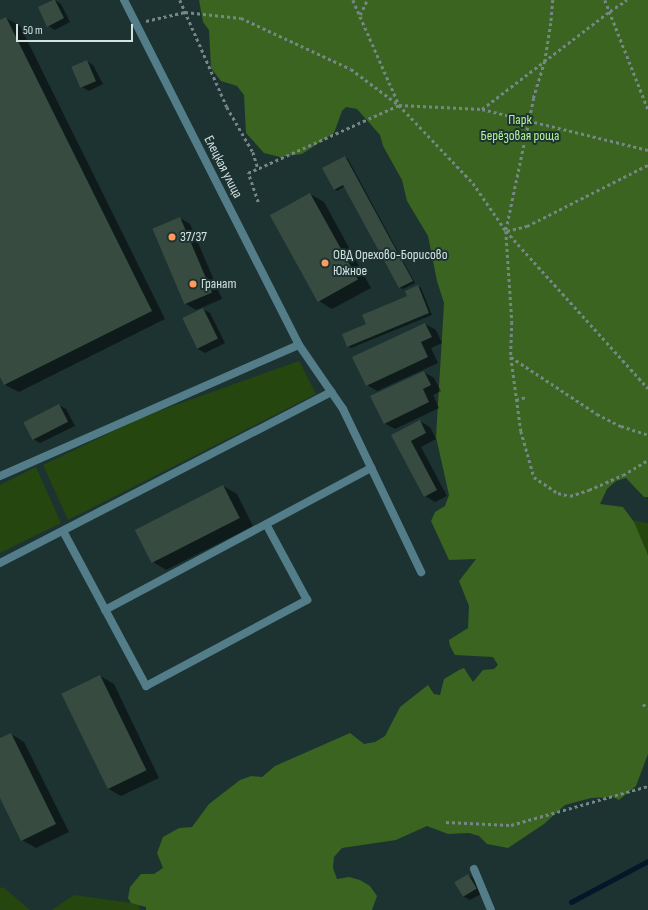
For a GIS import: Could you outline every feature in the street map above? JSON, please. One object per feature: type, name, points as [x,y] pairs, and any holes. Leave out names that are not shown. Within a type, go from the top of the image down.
[{"type":"street","name":"Елецкая улица","points":[[124,0],[300,345],[343,408],[421,572]]},
{"type":"street","points":[[0,476],[300,345]]},
{"type":"street","points":[[0,563],[332,392]]},
{"type":"street","points":[[105,610],[371,468]]},
{"type":"street","points":[[63,531],[146,686],[307,600],[266,524]]},
{"type":"street","points":[[474,869],[491,910]]},
{"type":"path","points":[[180,0],[227,107],[253,152],[258,168]]},
{"type":"path","points":[[353,0],[399,106]]},
{"type":"path","points":[[360,16],[367,0]]},
{"type":"path","points":[[553,0],[545,61],[529,121],[506,231],[512,322],[510,357],[521,431],[534,477],[558,493],[570,496],[589,490],[623,475],[648,460]]},
{"type":"path","points":[[605,0],[648,109]]},
{"type":"path","points":[[482,110],[610,11],[627,0]]},
{"type":"path","points":[[136,23],[185,12],[240,18],[351,69],[399,106],[473,183],[506,231],[648,388]]},
{"type":"path","points":[[258,202],[248,173],[399,106],[482,110],[648,150]]},
{"type":"path","points":[[506,231],[518,230],[647,166]]},
{"type":"path","points":[[510,357],[597,414],[621,426],[648,435]]},
{"type":"path","points":[[516,400],[526,396]]},
{"type":"path","points":[[643,704],[648,708]]},
{"type":"path","points":[[446,822],[511,825],[648,786]]},
{"type":"green space","name":"Парк Берёзовая роща","points":[[199,0],[648,0],[648,497],[644,497],[626,478],[616,481],[607,489],[600,504],[623,507],[634,522],[648,555],[648,754],[636,786],[619,800],[613,797],[591,798],[565,805],[544,824],[508,848],[487,844],[479,836],[469,833],[448,834],[427,826],[396,840],[342,848],[334,857],[333,868],[337,879],[349,877],[360,880],[370,886],[377,896],[372,910],[146,910],[146,907],[131,903],[128,898],[130,887],[141,874],[154,874],[163,868],[157,853],[163,837],[179,828],[192,827],[209,804],[240,780],[251,776],[262,777],[275,766],[350,733],[364,744],[375,742],[385,736],[400,707],[428,685],[434,694],[440,695],[444,679],[459,670],[464,668],[473,682],[483,670],[494,669],[498,665],[493,657],[455,655],[450,646],[449,640],[468,628],[469,606],[459,581],[476,559],[449,560],[431,521],[435,512],[445,506],[449,495],[436,437],[444,303],[437,281],[428,236],[407,201],[402,180],[383,146],[380,135],[357,109],[346,107],[342,111],[334,133],[302,154],[280,157],[264,153],[246,133],[244,95],[237,86],[221,81],[211,68],[209,30],[203,22]]},
{"type":"green space","points":[[299,361],[316,394],[68,520],[43,465],[145,416]]},
{"type":"green space","points":[[36,467],[61,523],[0,553],[0,485]]},
{"type":"green space","points":[[624,519],[648,523],[648,554]]},
{"type":"green space","points":[[3,887],[30,910],[0,910],[0,888]]},
{"type":"green space","points":[[74,895],[139,904],[140,910],[52,910]]},
{"type":"building","points":[[55,0],[64,18],[47,27],[38,7]]},
{"type":"building","points":[[6,17],[152,311],[4,385],[0,377],[0,20]]},
{"type":"building","points":[[87,60],[96,81],[80,88],[71,67]]},
{"type":"building","points":[[345,156],[413,281],[399,288],[343,185],[334,190],[322,168]]},
{"type":"building","points":[[310,193],[358,280],[318,302],[270,215]]},
{"type":"building","points":[[180,217],[212,292],[184,304],[152,229]]},
{"type":"building","points":[[418,285],[429,313],[347,347],[342,334],[366,324],[362,315],[407,296],[405,291]]},
{"type":"building","points":[[203,308],[218,339],[197,349],[182,318]]},
{"type":"building","points":[[425,323],[432,337],[421,342],[428,357],[366,386],[352,357]]},
{"type":"building","points":[[424,371],[431,385],[423,389],[429,402],[384,424],[370,396]]},
{"type":"building","points":[[59,404],[68,422],[32,440],[23,422]]},
{"type":"building","points":[[420,420],[426,433],[411,441],[437,490],[424,497],[391,435]]},
{"type":"building","points":[[223,485],[240,518],[152,563],[135,530]]},
{"type":"building","points":[[100,675],[146,770],[108,789],[61,694]]},
{"type":"building","points":[[11,733],[56,824],[21,841],[0,798],[0,738]]},
{"type":"building","points":[[468,874],[477,889],[463,897],[454,882]]},
{"type":"waterway","points":[[571,902],[648,861]]},
{"type":"place","name":"37/37","points":[[172,237]]},
{"type":"place","name":"ОВД Орехово-Борисово Южное","points":[[325,263]]},
{"type":"place","name":"Гранат","points":[[193,284]]}]
